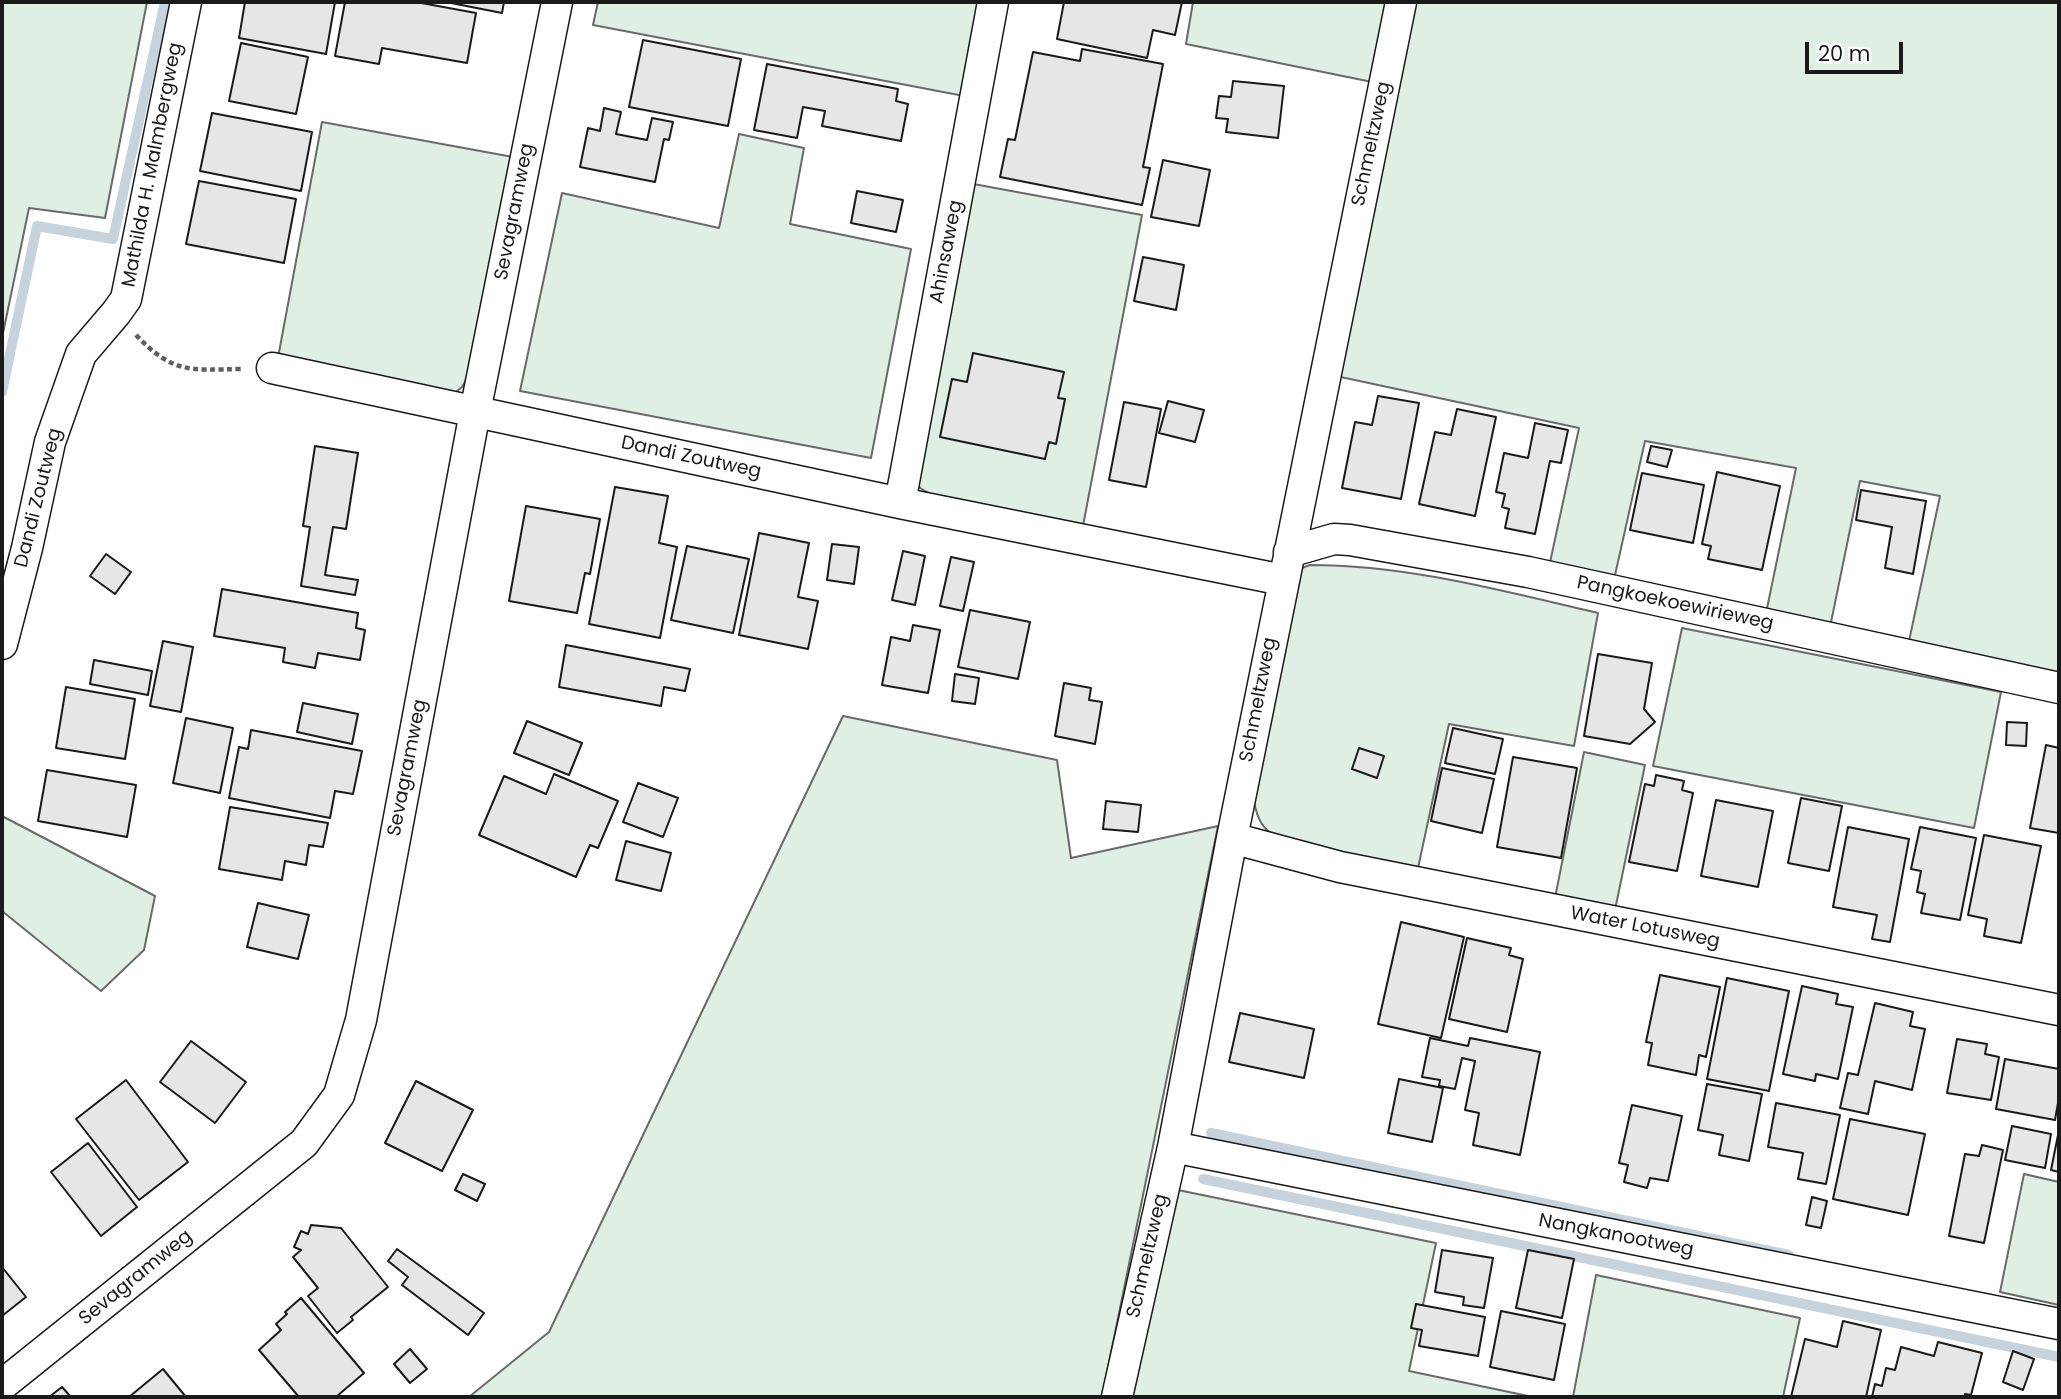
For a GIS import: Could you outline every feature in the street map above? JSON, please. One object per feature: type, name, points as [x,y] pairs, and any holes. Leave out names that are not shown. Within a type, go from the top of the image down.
[{"type":"street","name":"Mathilda H. Malmbergweg","points":[[81,354],[126,299],[186,2]]},
{"type":"street","name":"Sevagramweg","points":[[2,1385],[304,1143],[339,1095],[361,1020],[475,412],[557,2]]},
{"type":"street","name":"Ahinsaweg","points":[[900,503],[993,2]]},
{"type":"street","name":"Schmeltzweg","points":[[1117,1397],[1172,1147],[1286,566],[1401,2]]},
{"type":"street","name":"Dandi Zoutweg","points":[[2,644],[27,548],[50,442],[81,354]]},
{"type":"street","name":"Dandi Zoutweg","points":[[272,368],[900,503],[1286,566]]},
{"type":"street","name":"Pangkoekoewirieweg","points":[[1286,566],[1334,538],[1350,540],[1528,572],[2059,688]]},
{"type":"street","name":"Water Lotusweg","points":[[1232,838],[1339,867],[2059,1010]]},
{"type":"street","name":"Nangkanootweg","points":[[1172,1147],[2059,1324]]},
{"type":"path","points":[[116,313],[150,350],[165,362],[203,370],[272,368]]},
{"type":"green space","points":[[2,2],[147,2],[105,218],[29,208],[2,338]]},
{"type":"green space","points":[[598,2],[981,2],[964,96],[593,25]]},
{"type":"green space","points":[[1193,2],[1389,2],[1372,82],[1186,44]]},
{"type":"green space","points":[[1415,2],[2059,2],[2059,685],[1906,655],[1940,496],[1860,481],[1828,637],[1764,623],[1796,468],[1645,441],[1611,593],[1546,581],[1579,428],[1336,376]]},
{"type":"green space","points":[[322,122],[513,157],[473,368],[462,387],[451,396],[277,363]]},
{"type":"green space","points":[[739,134],[804,148],[790,224],[911,249],[871,458],[520,391],[562,193],[719,228]]},
{"type":"green space","points":[[968,183],[1142,215],[1083,526],[932,495],[920,488],[915,477]]},
{"type":"green space","points":[[1310,565],[1419,574],[1598,613],[1574,746],[1449,724],[1418,868],[1337,855],[1294,844],[1266,829],[1257,813],[1252,794],[1299,569]]},
{"type":"green space","points":[[1682,628],[2001,692],[1974,828],[1653,766]]},
{"type":"green space","points":[[843,716],[1057,760],[1071,858],[1218,826],[1102,1397],[469,1397],[549,1332]]},
{"type":"green space","points":[[1584,752],[1645,765],[1615,910],[1555,898]]},
{"type":"green space","points":[[2,816],[155,896],[144,950],[101,991],[2,911]]},
{"type":"green space","points":[[2024,1174],[2059,1182],[2059,1305],[2000,1292]]},
{"type":"green space","points":[[1173,1189],[1436,1243],[1409,1371],[1533,1397],[1129,1397]]},
{"type":"green space","points":[[1596,1275],[1800,1318],[1783,1397],[1573,1397]]},
{"type":"building","points":[[245,2],[335,2],[326,54],[239,38]]},
{"type":"building","points":[[345,2],[416,2],[476,13],[467,63],[382,48],[379,64],[335,56]]},
{"type":"building","points":[[446,2],[504,2],[502,13]]},
{"type":"building","points":[[1064,2],[1182,2],[1175,35],[1153,30],[1147,58],[1057,39]]},
{"type":"building","points":[[643,40],[741,59],[728,126],[629,107]]},
{"type":"building","points":[[241,43],[308,57],[296,114],[229,101]]},
{"type":"building","points":[[1082,49],[1163,64],[1143,167],[1150,168],[1142,205],[1000,177],[1008,139],[1015,140],[1033,52],[1080,61]]},
{"type":"building","points":[[767,64],[898,89],[896,101],[908,104],[901,141],[822,126],[825,111],[803,107],[797,138],[754,130]]},
{"type":"building","points":[[1233,81],[1284,86],[1278,138],[1226,132],[1228,119],[1216,118],[1219,96],[1231,97]]},
{"type":"building","points":[[604,108],[621,112],[616,134],[647,140],[652,118],[673,122],[669,140],[664,139],[655,182],[580,167],[588,128],[600,131]]},
{"type":"building","points":[[212,113],[312,132],[301,191],[200,171]]},
{"type":"building","points":[[1163,160],[1210,170],[1199,226],[1151,217]]},
{"type":"building","points":[[199,181],[296,199],[284,263],[186,244]]},
{"type":"building","points":[[857,191],[903,200],[896,232],[851,223]]},
{"type":"building","points":[[1143,257],[1184,265],[1176,310],[1134,301]]},
{"type":"building","points":[[973,353],[1064,372],[1058,398],[1065,399],[1056,444],[1049,442],[1045,459],[940,437],[952,379],[967,382]]},
{"type":"building","points":[[1378,396],[1419,403],[1401,499],[1342,488],[1355,422],[1372,425]]},
{"type":"building","points":[[1168,401],[1204,410],[1195,442],[1159,433]]},
{"type":"building","points":[[1124,402],[1161,409],[1146,487],[1109,480]]},
{"type":"building","points":[[1457,409],[1496,417],[1475,516],[1419,504],[1435,432],[1451,435]]},
{"type":"building","points":[[1535,423],[1568,430],[1561,463],[1550,461],[1535,534],[1505,528],[1509,509],[1502,507],[1505,494],[1496,492],[1504,453],[1528,458]]},
{"type":"building","points":[[315,446],[358,453],[346,529],[333,527],[325,575],[358,580],[355,595],[301,586],[310,527],[303,526]]},
{"type":"building","points":[[1651,446],[1672,450],[1667,467],[1647,462]]},
{"type":"building","points":[[1717,472],[1780,486],[1762,570],[1708,559],[1711,546],[1702,544]]},
{"type":"building","points":[[1642,473],[1704,485],[1693,543],[1630,530]]},
{"type":"building","points":[[615,487],[668,496],[659,543],[677,547],[660,638],[589,624]]},
{"type":"building","points":[[1861,490],[1926,501],[1913,574],[1885,568],[1892,527],[1856,520]]},
{"type":"building","points":[[526,506],[600,519],[590,574],[585,573],[577,613],[509,601]]},
{"type":"building","points":[[759,533],[809,543],[798,597],[818,601],[808,649],[739,635]]},
{"type":"building","points":[[832,544],[859,547],[854,584],[827,580]]},
{"type":"building","points":[[687,546],[749,559],[733,633],[671,620]]},
{"type":"building","points":[[903,551],[925,556],[915,605],[892,600]]},
{"type":"building","points":[[106,554],[131,572],[115,594],[90,576]]},
{"type":"building","points":[[951,557],[974,562],[963,611],[940,606]]},
{"type":"building","points":[[222,589],[358,613],[356,628],[365,630],[360,660],[318,653],[315,668],[283,662],[285,648],[214,636]]},
{"type":"building","points":[[970,610],[1030,622],[1018,679],[958,667]]},
{"type":"building","points":[[913,625],[940,630],[928,693],[882,685],[891,637],[910,641]]},
{"type":"building","points":[[163,641],[193,647],[181,712],[150,706]]},
{"type":"building","points":[[566,645],[690,669],[685,691],[664,687],[661,706],[559,687]]},
{"type":"building","points":[[1598,654],[1652,663],[1644,709],[1655,722],[1630,744],[1584,736]]},
{"type":"building","points":[[94,660],[152,671],[148,695],[90,684]]},
{"type":"building","points":[[955,674],[979,678],[975,704],[952,701]]},
{"type":"building","points":[[1064,683],[1091,688],[1089,700],[1102,702],[1095,744],[1055,736]]},
{"type":"building","points":[[66,687],[135,699],[125,759],[56,748]]},
{"type":"building","points":[[303,703],[358,714],[352,744],[297,732]]},
{"type":"building","points":[[186,718],[233,728],[220,793],[173,783]]},
{"type":"building","points":[[527,721],[582,743],[569,775],[514,753]]},
{"type":"building","points":[[2007,722],[2027,723],[2026,746],[2006,745]]},
{"type":"building","points":[[1453,728],[1503,739],[1495,774],[1445,763]]},
{"type":"building","points":[[251,730],[362,751],[353,794],[335,791],[330,818],[229,798],[239,747],[248,749]]},
{"type":"building","points":[[2046,745],[2059,748],[2059,833],[2030,828]]},
{"type":"building","points":[[1359,748],[1384,756],[1377,778],[1352,769]]},
{"type":"building","points":[[1513,757],[1577,768],[1561,858],[1497,847]]},
{"type":"building","points":[[1442,768],[1494,779],[1482,833],[1431,821]]},
{"type":"building","points":[[47,770],[136,785],[127,837],[38,821]]},
{"type":"building","points":[[554,774],[618,801],[598,848],[590,845],[576,877],[479,835],[504,776],[546,794]]},
{"type":"building","points":[[1656,775],[1684,781],[1682,790],[1693,793],[1677,871],[1629,862],[1645,784],[1654,786]]},
{"type":"building","points":[[638,783],[678,798],[663,837],[623,822]]},
{"type":"building","points":[[1801,798],[1842,806],[1829,871],[1788,863]]},
{"type":"building","points":[[1716,800],[1773,811],[1758,887],[1701,876]]},
{"type":"building","points":[[1106,801],[1141,805],[1138,832],[1103,829]]},
{"type":"building","points":[[230,807],[328,823],[323,847],[309,845],[306,865],[285,861],[282,880],[219,869]]},
{"type":"building","points":[[1848,827],[1909,839],[1890,942],[1872,939],[1877,915],[1833,907]]},
{"type":"building","points":[[1920,827],[1976,838],[1960,920],[1921,913],[1925,894],[1917,892],[1921,871],[1911,869]]},
{"type":"building","points":[[1984,835],[2041,846],[2021,943],[1984,936],[1987,919],[1968,915]]},
{"type":"building","points":[[626,841],[671,853],[661,891],[616,880]]},
{"type":"building","points":[[258,903],[309,915],[298,959],[247,947]]},
{"type":"building","points":[[1401,922],[1464,937],[1441,1038],[1378,1024]]},
{"type":"building","points":[[1467,938],[1511,948],[1509,955],[1523,959],[1507,1032],[1449,1019]]},
{"type":"building","points":[[1660,975],[1720,987],[1706,1057],[1699,1055],[1696,1075],[1648,1065],[1652,1043],[1646,1042]]},
{"type":"building","points":[[1727,978],[1789,991],[1769,1091],[1707,1079]]},
{"type":"building","points":[[1802,986],[1838,994],[1836,1004],[1853,1007],[1838,1079],[1816,1074],[1815,1081],[1783,1074]]},
{"type":"building","points":[[1875,1003],[1913,1012],[1910,1026],[1925,1029],[1912,1090],[1875,1081],[1868,1114],[1840,1108],[1848,1073],[1858,1075]]},
{"type":"building","points":[[1240,1013],[1314,1029],[1304,1078],[1229,1062]]},
{"type":"building","points":[[1430,1038],[1468,1046],[1470,1038],[1540,1052],[1520,1155],[1473,1145],[1479,1113],[1465,1110],[1475,1061],[1462,1058],[1455,1089],[1439,1086],[1440,1080],[1422,1077]]},
{"type":"building","points":[[1957,1039],[1987,1044],[1985,1054],[1999,1057],[1991,1100],[1947,1093]]},
{"type":"building","points":[[191,1041],[246,1082],[215,1123],[160,1082]]},
{"type":"building","points":[[2005,1059],[2059,1069],[2059,1097],[2055,1120],[1996,1109]]},
{"type":"building","points":[[1399,1079],[1443,1088],[1432,1142],[1388,1133]]},
{"type":"building","points":[[126,1080],[188,1162],[139,1200],[76,1119]]},
{"type":"building","points":[[416,1081],[473,1110],[442,1171],[385,1143]]},
{"type":"building","points":[[1707,1084],[1762,1094],[1749,1161],[1719,1155],[1723,1135],[1698,1130]]},
{"type":"building","points":[[1776,1103],[1840,1115],[1826,1184],[1798,1179],[1803,1153],[1768,1147]]},
{"type":"building","points":[[1632,1105],[1682,1116],[1668,1181],[1650,1178],[1647,1188],[1624,1182],[1628,1165],[1619,1163]]},
{"type":"building","points":[[1850,1119],[1925,1134],[1908,1215],[1833,1199]]},
{"type":"building","points":[[2012,1126],[2051,1134],[2045,1168],[2005,1160]]},
{"type":"building","points":[[2059,1130],[2059,1172],[2051,1170]]},
{"type":"building","points":[[88,1143],[137,1207],[101,1236],[51,1172]]},
{"type":"building","points":[[1982,1145],[2003,1150],[1984,1243],[1949,1236],[1965,1154],[1979,1156]]},
{"type":"building","points":[[463,1174],[485,1184],[477,1201],[455,1190]]},
{"type":"building","points":[[1812,1197],[1827,1201],[1821,1228],[1806,1225]]},
{"type":"building","points":[[311,1225],[341,1228],[388,1287],[351,1317],[353,1320],[337,1333],[308,1296],[318,1288],[293,1257],[301,1250],[294,1247],[301,1231],[308,1234]]},
{"type":"building","points":[[397,1249],[484,1313],[468,1335],[402,1285],[408,1277],[388,1261]]},
{"type":"building","points":[[1442,1250],[1493,1258],[1484,1308],[1463,1305],[1464,1297],[1435,1292]]},
{"type":"building","points":[[1528,1250],[1574,1259],[1562,1318],[1516,1308]]},
{"type":"building","points":[[2,1267],[26,1297],[2,1316]]},
{"type":"building","points":[[301,1298],[364,1373],[336,1397],[299,1397],[259,1350],[281,1330],[276,1324]]},
{"type":"building","points":[[1416,1304],[1485,1317],[1478,1356],[1419,1346],[1422,1330],[1411,1328]]},
{"type":"building","points":[[1501,1311],[1565,1324],[1554,1380],[1490,1367]]},
{"type":"building","points":[[1843,1321],[1881,1330],[1866,1397],[1791,1397],[1805,1339],[1837,1347]]},
{"type":"building","points":[[1938,1342],[1982,1353],[1971,1395],[1872,1397],[1875,1384],[1882,1386],[1886,1368],[1895,1370],[1901,1347],[1934,1356]]},
{"type":"building","points":[[410,1349],[427,1369],[410,1383],[394,1364]]},
{"type":"building","points":[[2013,1351],[2034,1359],[2023,1390],[2003,1382]]},
{"type":"building","points":[[163,1369],[186,1397],[129,1397]]},
{"type":"building","points":[[62,1387],[71,1397],[49,1397]]},
{"type":"waterway","points":[[2,392],[37,226],[113,239],[165,2]]},
{"type":"waterway","points":[[1211,1133],[1789,1255]]},
{"type":"waterway","points":[[1203,1179],[2059,1357]]}]
